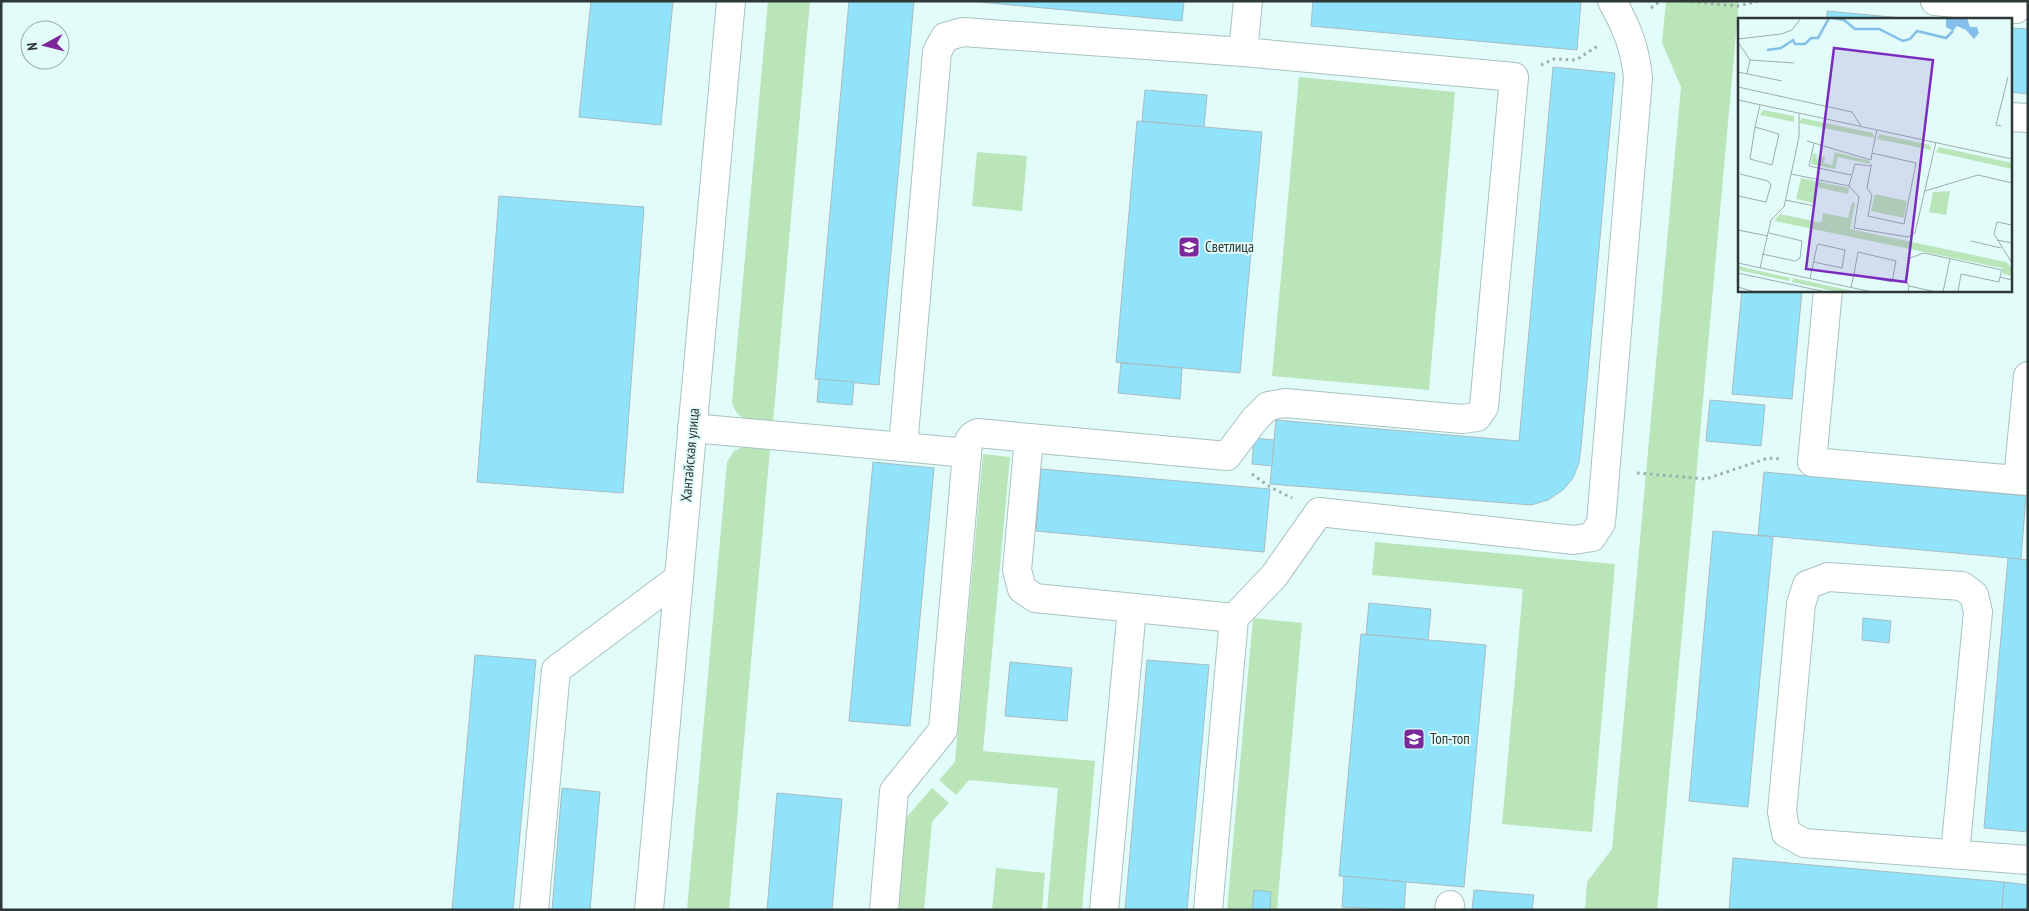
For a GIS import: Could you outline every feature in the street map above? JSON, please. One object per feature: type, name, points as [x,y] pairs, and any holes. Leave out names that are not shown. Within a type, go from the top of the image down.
[{"type":"street","name":"Хантайская улица","points":[[649,910],[731,1]]},
{"type":"street","points":[[1243,52],[1248,1]]},
{"type":"street","points":[[1208,910],[1234,618],[1274,576],[1319,512],[1574,540],[1592,537],[1601,523],[1638,78],[1636,56],[1626,26],[1612,1]]},
{"type":"street","points":[[1935,1],[2016,9],[2024,1]]},
{"type":"street","points":[[884,910],[894,792],[943,730],[967,453],[969,440],[972,435],[978,433],[1227,456],[1268,406],[1285,403],[1462,419],[1476,417],[1484,407],[1514,77],[1243,52],[963,32],[946,37],[937,52],[903,447]]},
{"type":"street","points":[[2012,117],[2028,118]]},
{"type":"street","points":[[1828,291],[1812,462],[2023,481],[2028,376]]},
{"type":"street","points":[[692,428],[967,453]]},
{"type":"street","points":[[1029,438],[1017,570],[1022,589],[1035,598],[1234,618]]},
{"type":"street","points":[[1955,854],[1978,612],[1974,595],[1962,586],[1828,577],[1807,585],[1801,604],[1782,812],[1786,833],[1804,843],[2028,860]]},
{"type":"street","points":[[534,910],[556,670],[679,578]]},
{"type":"street","points":[[1104,910],[1132,609]]},
{"type":"path","points":[[1514,77],[1554,59],[1576,60],[1660,1]]},
{"type":"path","points":[[1686,1],[1738,6],[1759,1]]},
{"type":"path","points":[[1227,456],[1270,486],[1319,512]]},
{"type":"path","points":[[1638,473],[1706,479],[1768,458],[1812,462]]},
{"type":"green space","points":[[768,1],[810,1],[773,423],[753,421],[742,417],[734,409],[732,402]]},
{"type":"green space","points":[[1666,1],[1739,1],[1657,910],[1585,910],[1587,882],[1612,849],[1681,87],[1662,43]]},
{"type":"green space","points":[[1299,77],[1455,92],[1429,390],[1272,376]]},
{"type":"green space","points":[[977,152],[1027,156],[1022,211],[972,206]]},
{"type":"green space","points":[[745,446],[770,449],[729,910],[687,910],[727,462],[734,451]]},
{"type":"green space","points":[[983,454],[1010,457],[983,751],[1095,761],[1082,910],[1047,910],[1058,788],[969,780],[956,795],[939,780],[955,762]]},
{"type":"green space","points":[[1375,542],[1615,564],[1592,832],[1502,824],[1523,589],[1372,575]]},
{"type":"green space","points":[[1253,618],[1302,623],[1277,910],[1227,910]]},
{"type":"green space","points":[[932,788],[949,803],[932,822],[924,910],[897,910],[905,819]]},
{"type":"green space","points":[[996,868],[1045,873],[1042,910],[992,910]]},
{"type":"building","points":[[591,1],[673,1],[661,125],[579,117]]},
{"type":"building","points":[[849,1],[914,1],[879,385],[815,379]]},
{"type":"building","points":[[969,1],[1184,1],[1182,21]]},
{"type":"building","points":[[1313,1],[1581,1],[1577,50],[1311,26]]},
{"type":"building","points":[[1827,11],[1902,18],[1827,18]]},
{"type":"building","points":[[2012,28],[2028,29],[2028,94],[2012,92]]},
{"type":"building","points":[[1553,67],[1615,73],[1581,447],[1579,463],[1573,478],[1563,490],[1548,500],[1531,505],[1270,484],[1276,420],[1519,441]]},
{"type":"building","points":[[1145,90],[1207,95],[1204,127],[1142,121]]},
{"type":"building","name":"Светлица","points":[[1137,121],[1262,132],[1240,373],[1116,362]]},
{"type":"building","points":[[499,196],[644,207],[623,493],[477,482]]},
{"type":"building","points":[[1742,291],[1802,291],[1792,399],[1732,394]]},
{"type":"building","points":[[1121,363],[1182,368],[1180,399],[1118,393]]},
{"type":"building","points":[[819,379],[854,382],[852,405],[817,402]]},
{"type":"building","points":[[1710,400],[1765,405],[1761,446],[1706,441]]},
{"type":"building","points":[[1254,438],[1274,440],[1272,466],[1252,464]]},
{"type":"building","points":[[873,462],[934,468],[910,726],[849,721]]},
{"type":"building","points":[[1041,469],[1270,489],[1264,552],[1036,531]]},
{"type":"building","points":[[1764,472],[2026,496],[2021,559],[1758,535]]},
{"type":"building","points":[[1713,531],[1773,537],[1748,807],[1689,801]]},
{"type":"building","points":[[2008,558],[2028,560],[2028,832],[1984,828]]},
{"type":"building","points":[[1369,603],[1431,609],[1428,640],[1366,634]]},
{"type":"building","points":[[1863,618],[1891,621],[1889,643],[1862,640]]},
{"type":"building","name":"Топ-топ","points":[[1361,634],[1486,645],[1464,887],[1339,876]]},
{"type":"building","points":[[475,655],[536,660],[513,910],[452,910]]},
{"type":"building","points":[[1147,660],[1209,665],[1187,910],[1125,910]]},
{"type":"building","points":[[1010,662],[1072,668],[1067,721],[1005,716]]},
{"type":"building","points":[[562,788],[600,792],[590,910],[552,910]]},
{"type":"building","points":[[777,793],[842,799],[832,910],[767,910]]},
{"type":"building","points":[[1733,858],[2004,882],[2002,910],[1729,910]]},
{"type":"building","points":[[1344,876],[1406,882],[1404,910],[1342,907]]},
{"type":"building","points":[[2004,882],[2028,885],[2028,910],[2002,910]]},
{"type":"building","points":[[1254,890],[1271,892],[1270,910],[1252,910]]},
{"type":"building","points":[[1474,890],[1534,895],[1532,910],[1472,910]]},
{"type":"place","name":"Светлица","points":[[1189,247]]},
{"type":"place","name":"Топ-топ","points":[[1414,739]]}]
